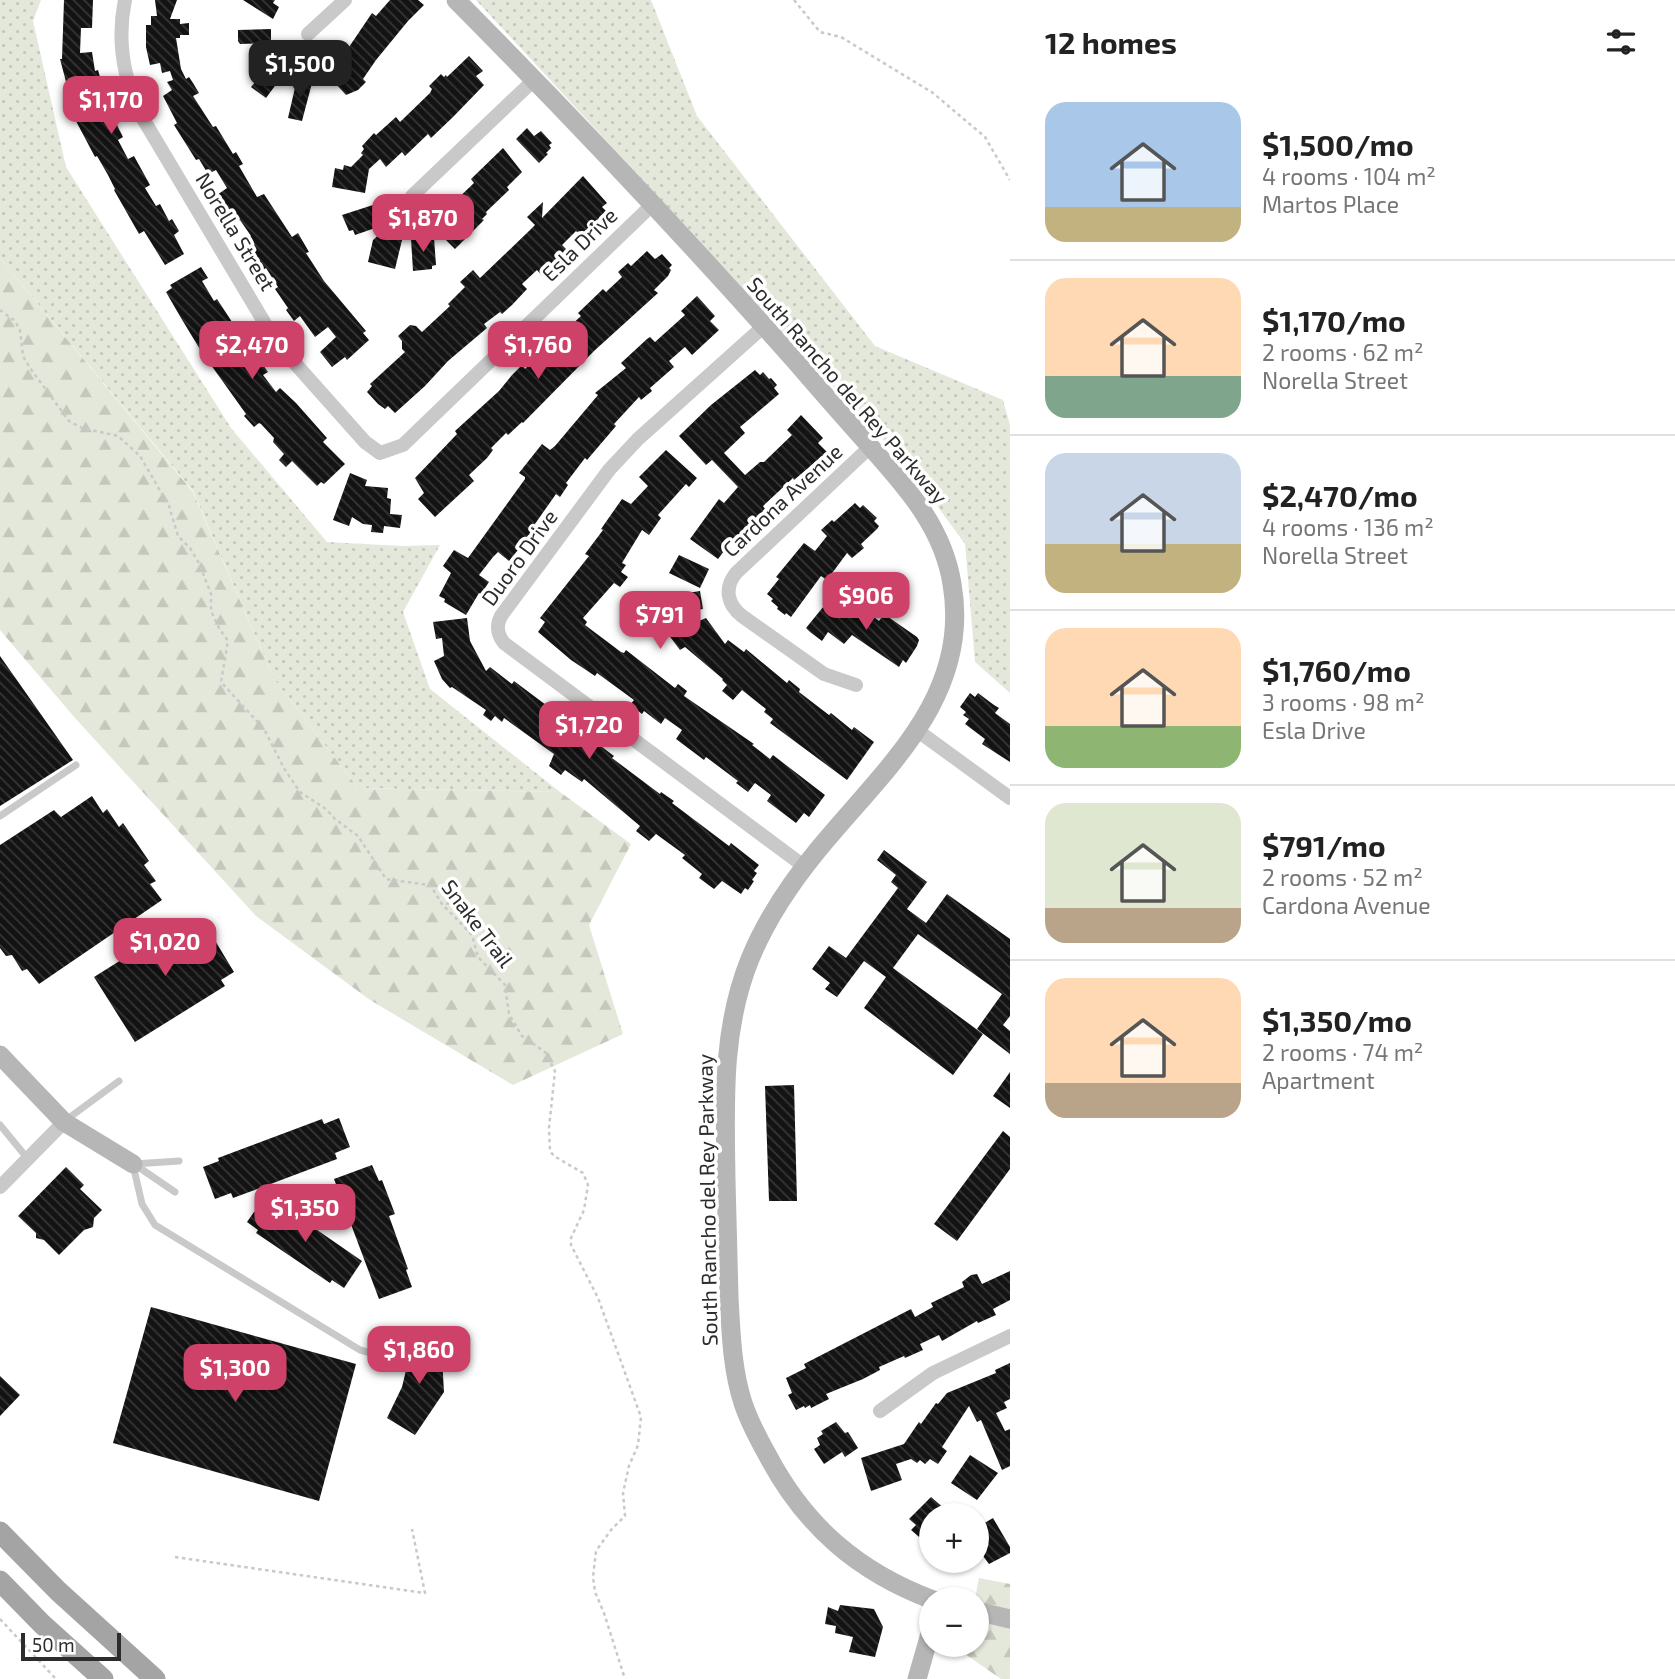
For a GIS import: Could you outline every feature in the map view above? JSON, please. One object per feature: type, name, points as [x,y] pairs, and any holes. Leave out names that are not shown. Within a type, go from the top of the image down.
[{"type":"main road","points":[[0,1532],[58,1591],[155,1679]]},
{"type":"main road","points":[[0,1581],[42,1624],[103,1679]]},
{"type":"street","name":"Norella Street","points":[[125,0],[122,56],[128,85],[139,112],[276,342],[365,442],[380,453]]},
{"type":"street","points":[[308,34],[345,0]]},
{"type":"street","name":"South Rancho del Rey Parkway","points":[[456,0],[535,79],[764,326],[909,492],[931,523],[947,558],[954,592],[955,626],[945,676],[918,731],[805,867],[769,918],[749,961],[734,1006],[726,1052],[728,1256],[732,1346],[742,1402],[785,1488],[814,1525],[846,1553],[899,1587],[919,1595]]},
{"type":"street","points":[[412,196],[535,79]]},
{"type":"street","name":"Esla Drive","points":[[380,453],[403,446],[653,204]]},
{"type":"street","name":"Duoro Drive","points":[[764,326],[638,439],[609,470],[501,616],[498,626],[500,638],[504,643],[805,867]]},
{"type":"street","name":"Cardona Avenue","points":[[856,685],[824,674],[742,616],[732,606],[728,592],[736,573],[870,447]]},
{"type":"street","points":[[918,731],[1010,798]]},
{"type":"street","points":[[0,1055],[64,1122],[133,1164]]},
{"type":"street","points":[[0,1187],[64,1122]]},
{"type":"street","points":[[880,1411],[933,1373],[1010,1336]]},
{"type":"street","points":[[989,1614],[1010,1619]]},
{"type":"street","points":[[916,1679],[923,1657]]},
{"type":"lane","points":[[0,816],[76,765]]},
{"type":"lane","points":[[64,1122],[120,1081]]},
{"type":"lane","points":[[0,1125],[28,1159]]},
{"type":"lane","points":[[133,1164],[179,1161]]},
{"type":"lane","points":[[133,1164],[175,1192]]},
{"type":"lane","points":[[133,1164],[142,1204],[155,1226],[360,1350],[386,1357]]},
{"type":"path","points":[[794,0],[820,32],[841,37],[933,93],[985,137],[1010,180]]},
{"type":"path","name":"Snake Trail","points":[[0,310],[15,321],[20,330],[23,356],[69,421],[82,428],[118,436],[139,456],[169,506],[178,537],[190,548],[199,563],[211,594],[211,611],[228,641],[221,682],[264,729],[293,783],[306,797],[326,808],[335,819],[358,836],[386,879],[431,886],[442,904],[472,935],[478,957],[505,985],[509,1014],[522,1036],[545,1052],[555,1071],[548,1128],[550,1150],[554,1156],[583,1173],[588,1185],[584,1210],[571,1238],[571,1245],[598,1298],[641,1417],[638,1445],[629,1466],[623,1493],[625,1516],[596,1551],[593,1577],[595,1592],[625,1679]]},
{"type":"path","points":[[175,1557],[425,1593],[412,1529]]},
{"type":"path","points":[[0,1619],[56,1679]]},
{"type":"green space","points":[[0,0],[41,0],[33,21],[66,167],[231,428],[327,542],[440,545],[403,612],[430,689],[560,792],[358,788],[274,679],[193,491],[0,258]]},
{"type":"green space","points":[[476,0],[651,0],[697,116],[875,346],[1003,400],[1010,425],[1010,693],[975,662],[965,544],[911,470]]},
{"type":"green space","points":[[0,258],[193,492],[274,679],[358,788],[560,792],[631,844],[589,925],[623,1034],[513,1085],[370,1000],[256,916],[75,718],[0,630]]},
{"type":"green space","points":[[979,1578],[1010,1584],[1010,1679],[1001,1679],[969,1657],[989,1657],[989,1587],[977,1587]]},
{"type":"building","points":[[64,0],[93,0],[92,28],[81,28],[80,53],[92,52],[95,71],[98,70],[102,84],[96,85],[97,89],[92,90],[98,111],[106,108],[114,126],[117,125],[123,137],[118,140],[128,159],[134,156],[150,185],[145,188],[156,206],[160,204],[169,221],[172,219],[179,231],[174,235],[184,254],[165,265],[144,231],[139,234],[77,123],[75,116],[78,115],[70,97],[60,59]]},
{"type":"building","points":[[155,0],[177,0],[170,19],[180,19],[180,24],[189,23],[189,35],[176,38],[181,69],[199,93],[193,96],[213,127],[216,126],[233,154],[236,152],[243,164],[239,166],[257,197],[264,194],[292,237],[298,233],[309,252],[306,253],[324,281],[366,331],[363,333],[369,340],[347,360],[345,357],[332,367],[320,352],[336,337],[328,327],[315,337],[300,316],[294,321],[275,289],[278,287],[266,268],[261,271],[245,240],[251,236],[240,220],[235,223],[217,195],[227,188],[216,170],[208,174],[174,125],[177,123],[163,96],[172,90],[167,82],[173,80],[170,71],[162,73],[160,63],[150,65],[146,47],[146,25],[151,25],[151,16],[157,16]]},
{"type":"building","points":[[243,0],[275,0],[273,3],[279,7],[273,19]]},
{"type":"building","points":[[390,0],[418,0],[424,5],[376,60],[363,79],[366,82],[358,90],[346,95],[334,82],[340,76],[332,69],[350,52],[347,50],[372,13],[376,16]]},
{"type":"building","points":[[271,29],[271,43],[240,44],[238,41],[238,30]]},
{"type":"building","points":[[469,56],[483,71],[476,76],[484,85],[453,117],[431,138],[428,134],[405,156],[402,152],[386,167],[380,159],[369,169],[365,193],[332,187],[335,168],[343,170],[344,165],[351,167],[363,155],[362,146],[374,133],[376,135],[396,117],[400,122],[430,93],[432,89],[429,86],[441,74],[447,77]]},
{"type":"building","points":[[267,58],[286,71],[266,98],[251,87],[256,81],[252,78]]},
{"type":"building","points":[[297,79],[312,83],[302,121],[288,118]]},
{"type":"building","points":[[527,128],[534,136],[541,131],[552,143],[546,153],[548,154],[539,163],[516,139]]},
{"type":"building","points":[[503,148],[522,172],[507,187],[509,190],[486,212],[482,219],[484,220],[455,249],[443,237],[454,236],[441,222],[456,208],[452,204],[474,183],[471,179]]},
{"type":"building","points":[[583,176],[607,203],[602,207],[606,211],[581,236],[576,231],[562,245],[567,250],[552,266],[542,276],[537,270],[522,284],[527,289],[512,305],[484,324],[487,328],[448,361],[395,413],[388,406],[385,409],[378,404],[367,392],[372,386],[370,384],[405,352],[398,336],[410,325],[416,326],[422,332],[450,306],[448,304],[465,287],[460,282],[473,270],[480,278],[535,225],[527,217],[543,202],[542,218]]},
{"type":"building","points":[[373,205],[381,226],[355,235],[353,230],[349,231],[342,215]]},
{"type":"building","points":[[383,231],[403,236],[395,269],[368,262],[373,240]]},
{"type":"building","points":[[434,238],[436,265],[432,266],[432,269],[413,271],[411,239]]},
{"type":"building","points":[[647,251],[655,259],[662,254],[672,265],[668,276],[654,290],[658,293],[594,351],[523,423],[508,435],[506,433],[491,448],[493,450],[487,458],[469,475],[474,481],[435,517],[418,499],[424,493],[415,478],[457,434],[455,431],[499,391],[522,365],[525,369],[541,354],[539,352],[554,338],[552,335],[562,326],[566,330],[581,316],[578,313],[603,289],[606,292],[622,277],[618,272],[628,263],[631,266]]},
{"type":"building","points":[[201,267],[208,278],[202,281],[236,328],[230,331],[243,349],[248,345],[268,372],[263,375],[276,392],[280,388],[296,403],[327,438],[323,442],[345,464],[324,484],[321,482],[317,486],[292,461],[286,467],[279,460],[284,454],[273,442],[274,438],[261,424],[254,427],[244,416],[246,414],[201,351],[166,292],[172,288],[170,285]]},
{"type":"building","points":[[697,296],[715,316],[710,321],[719,330],[692,355],[685,347],[669,361],[674,367],[650,388],[652,391],[641,400],[639,397],[587,460],[585,458],[566,483],[568,485],[560,497],[556,494],[530,531],[533,534],[524,546],[522,545],[509,561],[498,552],[493,557],[479,575],[489,582],[466,615],[444,602],[445,599],[439,596],[451,573],[443,566],[454,550],[468,558],[525,479],[519,473],[542,444],[550,450],[555,446],[598,395],[595,393],[626,368],[621,363],[650,337],[655,342],[685,315],[681,311]]},
{"type":"building","points":[[755,370],[760,375],[763,372],[771,378],[777,385],[774,388],[779,394],[740,427],[745,433],[724,453],[745,475],[760,462],[764,462],[792,435],[787,430],[801,415],[823,438],[818,443],[827,452],[763,506],[765,509],[737,540],[734,538],[718,559],[690,539],[719,499],[724,503],[738,487],[712,460],[706,465],[679,436],[711,405]]},
{"type":"building","points":[[666,450],[697,478],[689,487],[686,484],[658,515],[661,518],[649,535],[642,530],[622,563],[626,565],[621,572],[628,577],[620,587],[614,583],[583,618],[587,622],[585,625],[621,652],[626,650],[675,688],[678,684],[687,691],[684,696],[754,744],[752,745],[770,759],[773,755],[825,795],[809,817],[804,813],[796,823],[767,801],[771,795],[755,783],[748,792],[706,757],[704,760],[676,739],[682,730],[665,718],[661,724],[644,711],[642,714],[630,705],[634,700],[597,673],[595,676],[571,660],[538,632],[545,622],[540,618],[589,556],[585,554],[622,499],[631,504],[648,486],[639,477]]},
{"type":"building","points":[[350,473],[367,480],[365,486],[388,488],[387,498],[391,499],[390,514],[402,515],[400,528],[384,526],[383,533],[371,532],[372,525],[363,524],[352,517],[349,526],[333,520]]},
{"type":"building","points":[[855,503],[860,508],[863,505],[877,518],[874,521],[879,526],[861,544],[864,548],[852,558],[847,553],[827,580],[821,576],[791,617],[786,613],[785,615],[777,609],[771,601],[773,599],[767,594],[779,579],[776,577],[804,543],[815,551],[827,536],[821,530]]},
{"type":"building","points":[[679,555],[709,569],[700,588],[669,573]]},
{"type":"building","points":[[700,591],[703,609],[669,614],[668,599],[675,598],[675,595]]},
{"type":"building","points":[[828,601],[847,616],[857,604],[879,621],[884,614],[917,637],[917,646],[906,663],[903,660],[899,667],[852,635],[844,644],[828,632],[822,641],[806,628]]},
{"type":"building","points":[[467,618],[470,641],[486,671],[490,667],[512,684],[514,681],[660,794],[661,792],[674,801],[672,803],[729,846],[731,843],[759,865],[754,871],[757,873],[748,890],[745,888],[741,894],[722,881],[714,889],[699,878],[702,874],[682,858],[685,855],[656,834],[649,841],[636,831],[640,826],[584,779],[582,782],[565,770],[561,775],[549,766],[554,754],[504,718],[502,722],[495,716],[491,721],[483,715],[486,710],[450,688],[442,679],[434,661],[444,656],[442,638],[436,639],[433,622]]},
{"type":"building","points":[[706,618],[725,644],[728,640],[744,652],[746,649],[787,683],[789,680],[800,689],[799,692],[829,715],[831,713],[852,730],[854,727],[874,742],[847,780],[770,723],[773,719],[764,712],[766,709],[742,690],[733,700],[722,691],[727,685],[723,679],[685,647],[680,650],[668,634]]},
{"type":"building","points":[[0,656],[73,760],[0,806]]},
{"type":"building","points":[[970,693],[975,697],[978,693],[999,708],[995,713],[1010,724],[1010,762],[982,744],[985,739],[965,724],[969,719],[963,715],[966,712],[960,707]]},
{"type":"building","points":[[92,796],[103,813],[107,809],[119,827],[123,823],[149,861],[144,865],[156,881],[150,884],[162,900],[39,984],[27,969],[22,971],[12,955],[6,956],[0,948],[0,845],[54,810],[61,817]]},
{"type":"building","points":[[884,850],[927,882],[907,909],[926,923],[947,894],[1010,939],[1010,1016],[1003,1025],[1010,1031],[1010,1054],[977,1029],[1002,994],[918,934],[893,968],[983,1034],[953,1075],[864,1008],[886,977],[864,961],[837,997],[825,989],[830,983],[812,969],[829,946],[846,958],[898,888],[891,882],[896,875],[877,860]]},
{"type":"building","points":[[185,920],[192,932],[205,924],[234,972],[221,980],[225,986],[135,1042],[94,977]]},
{"type":"building","points":[[1010,1072],[1010,1108],[993,1096]]},
{"type":"building","points":[[794,1085],[797,1201],[769,1201],[765,1086]]},
{"type":"building","points":[[339,1118],[350,1147],[335,1153],[337,1159],[233,1198],[231,1193],[215,1199],[203,1167],[219,1161],[218,1158],[322,1119],[324,1124]]},
{"type":"building","points":[[1003,1131],[1010,1137],[1010,1169],[957,1241],[934,1224]]},
{"type":"building","points":[[372,1165],[379,1181],[382,1180],[395,1214],[389,1216],[412,1287],[379,1299],[334,1179]]},
{"type":"building","points":[[66,1167],[84,1185],[80,1189],[102,1210],[94,1218],[93,1227],[84,1230],[59,1255],[44,1240],[36,1238],[36,1233],[18,1216]]},
{"type":"building","points":[[278,1203],[362,1261],[344,1288],[332,1280],[330,1283],[256,1233],[258,1230],[247,1222],[254,1212]]},
{"type":"building","points":[[1010,1271],[1010,1300],[993,1309],[996,1315],[978,1323],[977,1321],[942,1341],[939,1335],[920,1344],[923,1350],[879,1367],[880,1370],[863,1379],[826,1394],[829,1399],[811,1408],[810,1405],[796,1410],[788,1395],[792,1393],[786,1378],[806,1368],[804,1364],[911,1309],[915,1317],[933,1307],[931,1303],[964,1287],[962,1282],[971,1275],[977,1274],[982,1284]]},
{"type":"building","points":[[151,1307],[356,1364],[319,1501],[113,1443]]},
{"type":"building","points":[[441,1341],[444,1392],[415,1435],[387,1418],[402,1387],[407,1366],[408,1342]]},
{"type":"building","points":[[1010,1363],[1010,1399],[1004,1402],[1007,1408],[996,1413],[1005,1431],[1010,1429],[1010,1466],[1002,1470],[981,1420],[977,1422],[969,1406],[942,1447],[947,1451],[938,1464],[930,1459],[925,1464],[911,1459],[896,1464],[902,1480],[871,1491],[861,1458],[904,1444],[919,1422],[921,1424],[947,1393],[996,1373],[995,1370]]},
{"type":"building","points":[[0,1376],[20,1395],[0,1416]]},
{"type":"building","points":[[836,1422],[845,1433],[848,1432],[858,1448],[845,1457],[842,1452],[824,1464],[814,1449],[820,1445],[817,1438],[823,1434],[821,1431]]},
{"type":"building","points":[[970,1455],[998,1473],[977,1500],[951,1483]]},
{"type":"building","points":[[931,1497],[938,1503],[925,1503]]},
{"type":"building","points":[[919,1509],[919,1537],[911,1530],[916,1525],[909,1519]]},
{"type":"building","points":[[993,1518],[1010,1547],[1010,1553],[989,1564],[989,1520]]},
{"type":"building","points":[[840,1605],[874,1609],[883,1627],[875,1657],[849,1652],[853,1637],[835,1633],[836,1626],[825,1624],[828,1607],[838,1611]]}]
